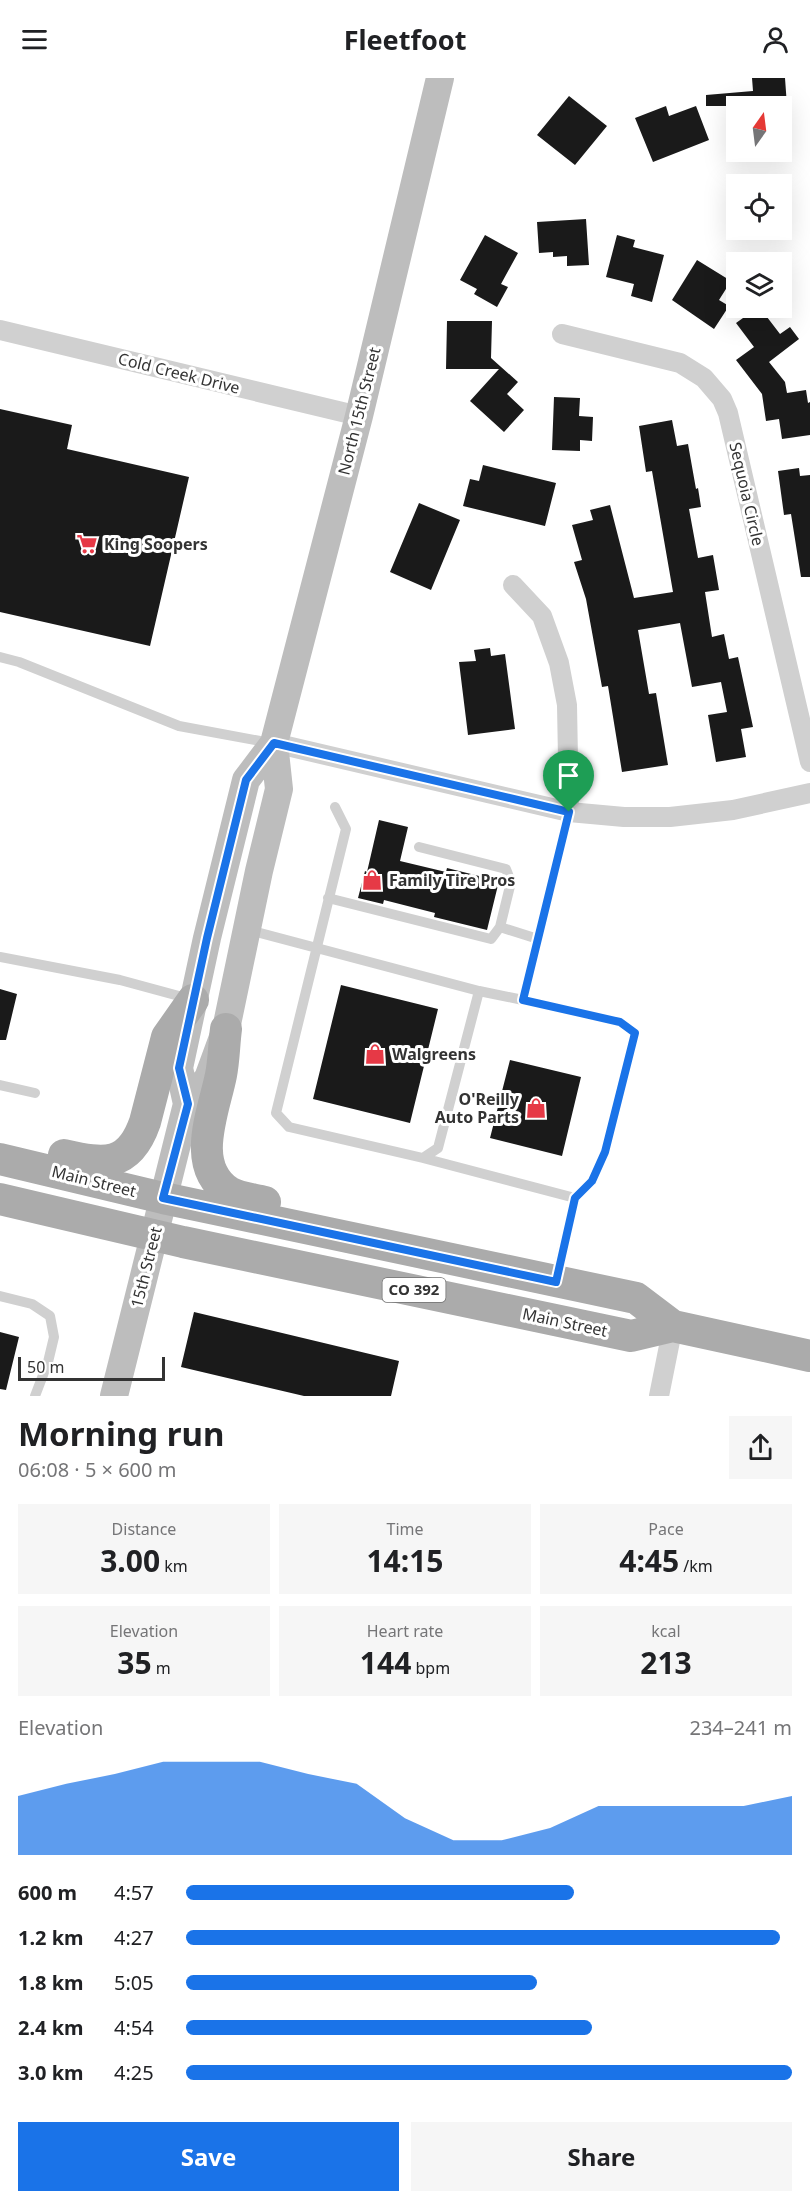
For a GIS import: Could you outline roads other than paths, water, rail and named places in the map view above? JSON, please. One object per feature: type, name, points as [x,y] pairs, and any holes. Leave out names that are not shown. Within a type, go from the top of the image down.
[{"type":"main road","points":[[0,1141],[94,1162],[111,1161],[124,1157],[141,1133],[167,1037],[193,1000]]},
{"type":"main road","points":[[226,1029],[222,1072],[206,1149],[209,1165],[224,1187],[236,1195],[347,1220],[416,1251]]},
{"type":"main road","name":"Main Street","points":[[0,1159],[163,1198],[636,1299],[673,1326],[810,1356]]},
{"type":"main road","name":"Main Street","points":[[0,1199],[154,1235],[631,1336],[673,1326]]},
{"type":"street","name":"North 15th Street","points":[[258,871],[279,789],[274,743],[359,416],[440,78]]},
{"type":"street","name":"Cold Creek Drive","points":[[0,330],[359,416]]},
{"type":"street","name":"Sequoia Circle","points":[[562,334],[680,363],[704,378],[722,399],[810,762]]},
{"type":"street","points":[[513,585],[542,616],[559,663],[567,705],[569,812]]},
{"type":"street","name":"North 15th Street","points":[[226,859],[246,780],[274,743]]},
{"type":"street","points":[[274,743],[569,812],[624,817],[670,817],[733,810],[810,793]]},
{"type":"street","name":"15th Street","points":[[188,1104],[179,1068],[226,859]]},
{"type":"street","name":"15th Street","points":[[114,1396],[188,1104],[208,1078],[226,1029],[258,871]]},
{"type":"street","points":[[659,1396],[673,1326]]},
{"type":"lane","points":[[0,657],[19,662],[179,726],[274,743]]},
{"type":"lane","points":[[335,807],[346,829],[276,1113],[289,1126],[575,1198]]},
{"type":"lane","points":[[523,1000],[569,812]]},
{"type":"lane","points":[[328,898],[491,939],[500,927],[511,882],[506,868],[419,847]]},
{"type":"lane","points":[[500,927],[538,939]]},
{"type":"lane","points":[[246,929],[479,991],[620,1022],[635,1033],[605,1152],[592,1181],[575,1198],[556,1282]]},
{"type":"lane","points":[[0,957],[120,980],[193,1000]]},
{"type":"lane","points":[[423,1158],[438,1148],[479,991]]},
{"type":"lane","points":[[0,1085],[35,1093]]},
{"type":"lane","points":[[0,1296],[32,1304],[50,1316],[54,1337],[48,1362],[35,1396]]},
{"type":"place","name":"King Soopers","points":[[87,544]]},
{"type":"place","name":"Family Tire Pros","points":[[372,880]]},
{"type":"place","name":"Walgreens","points":[[375,1054]]},
{"type":"place","name":"O'Reilly Auto Parts","points":[[536,1108]]}]
